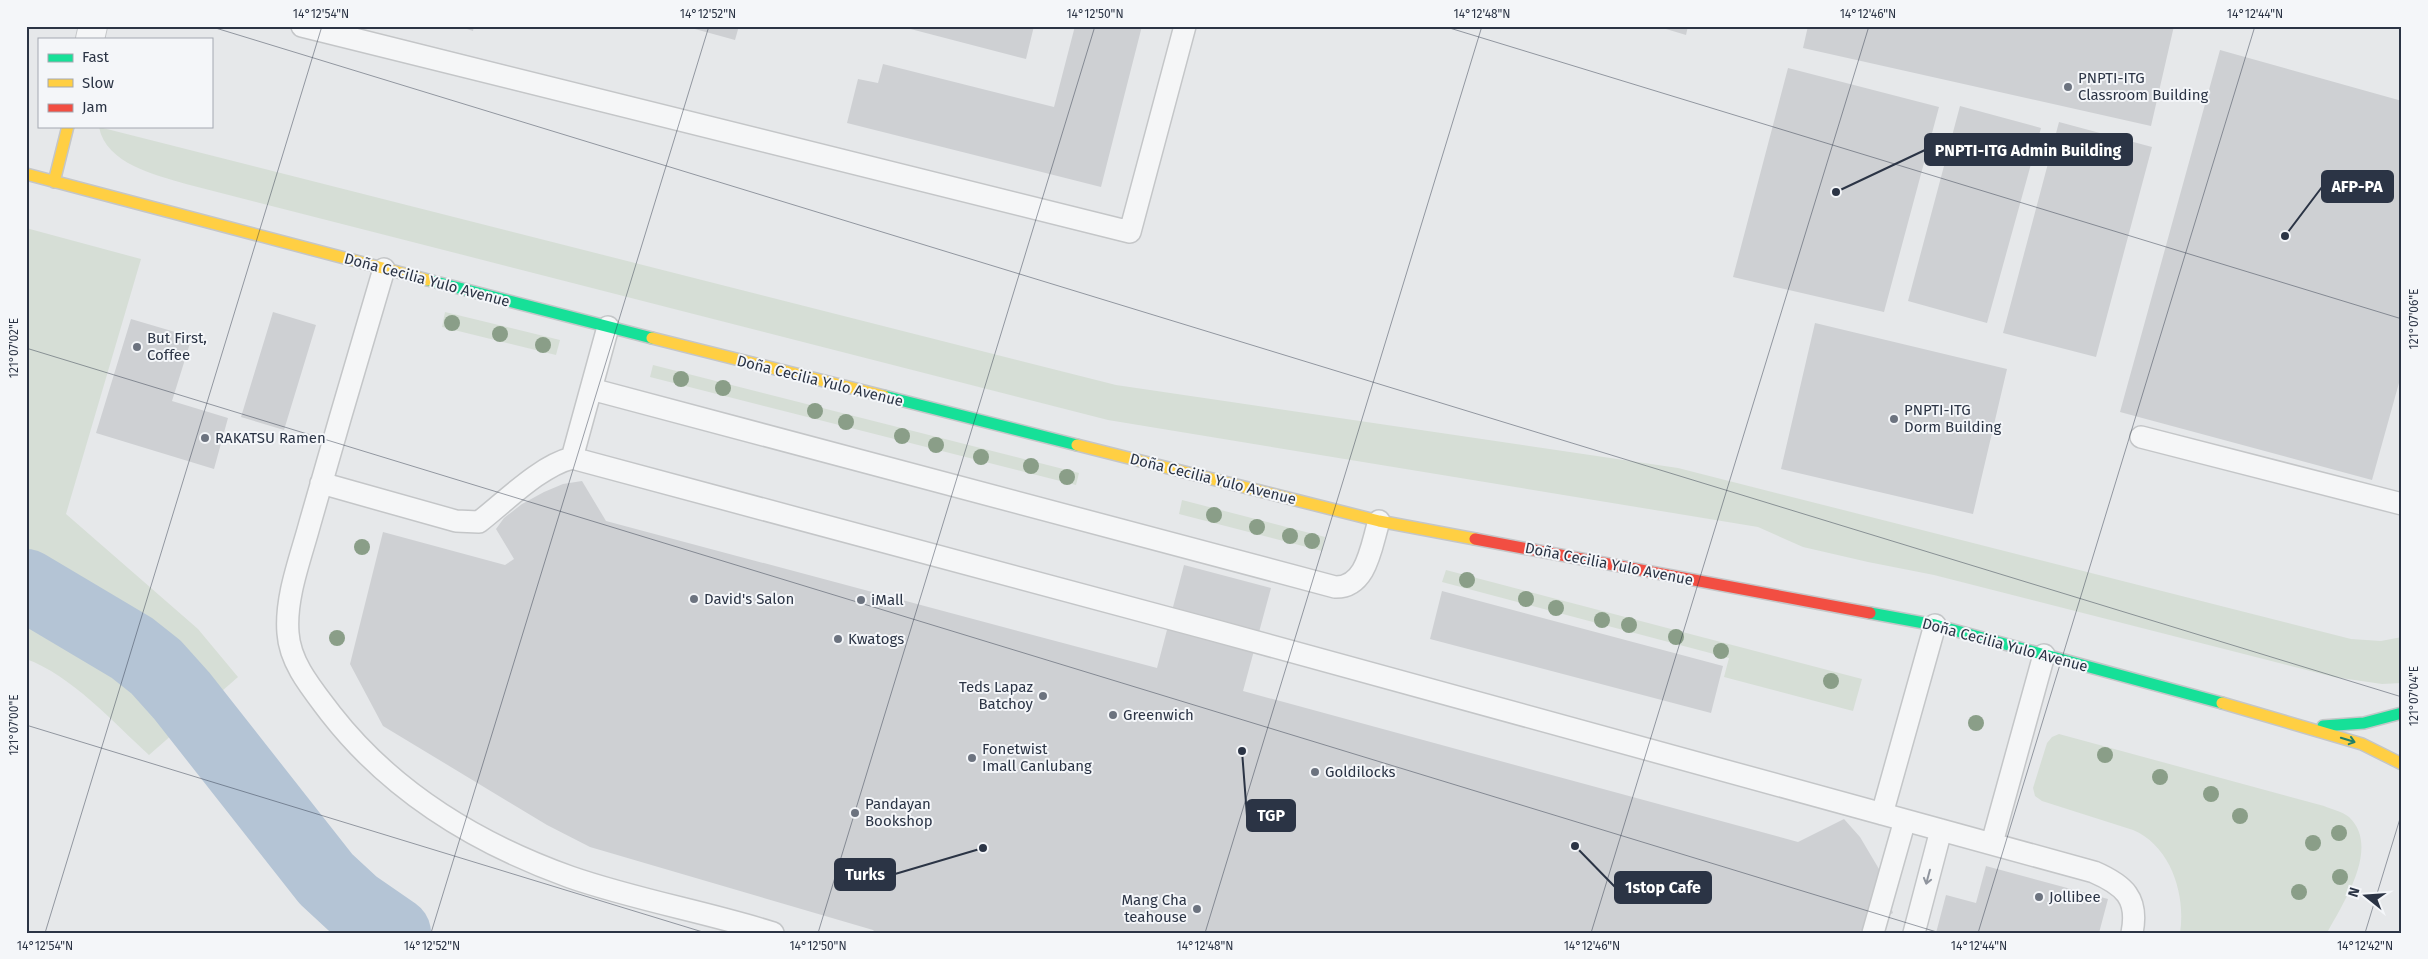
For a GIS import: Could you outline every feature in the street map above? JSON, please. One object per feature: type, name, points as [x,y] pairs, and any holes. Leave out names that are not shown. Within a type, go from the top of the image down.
[{"type":"main road","points":[[54,182],[68,128]]},
{"type":"main road","name":"Doña Cecilia Yulo Avenue","points":[[26,174],[608,327],[1379,521],[1935,625],[2285,720],[2362,744],[2402,764]]},
{"type":"main road","points":[[2285,720],[2316,726],[2339,726],[2364,723],[2402,713]]},
{"type":"lane","points":[[302,26],[1130,232],[1185,26]]},
{"type":"lane","points":[[384,269],[321,483],[290,604],[288,633],[293,655],[310,686],[344,731],[383,770],[426,805],[467,831],[571,877],[774,933]]},
{"type":"lane","points":[[572,458],[608,327]]},
{"type":"lane","points":[[591,389],[1335,587],[1345,587],[1356,582],[1379,521]]},
{"type":"lane","points":[[2141,438],[2402,504]]},
{"type":"lane","points":[[321,483],[456,520],[479,522],[546,470],[560,461],[572,458],[1213,630],[2094,872],[2112,879],[2130,897],[2133,910],[2132,933]]},
{"type":"lane","points":[[1882,814],[1935,625]]},
{"type":"lane","points":[[1992,843],[2044,655]]},
{"type":"lane","points":[[1873,933],[1905,820]]},
{"type":"lane","points":[[1914,933],[1941,830]]},
{"type":"shaded area","points":[[99,128],[1116,385],[1678,468],[2351,639],[2381,641],[2402,637],[2402,683],[2382,684],[2334,677],[1934,575],[1803,547],[1758,527],[1108,420],[186,184],[134,166],[111,150],[104,140]]},
{"type":"shaded area","points":[[26,228],[141,259],[66,514],[198,629],[238,677],[149,755],[75,688],[43,666],[26,659]]},
{"type":"shaded area","points":[[445,312],[560,340],[556,355],[442,327]]},
{"type":"shaded area","points":[[653,365],[1079,473],[1076,485],[650,377]]},
{"type":"shaded area","points":[[1182,500],[1325,537],[1322,551],[1179,514]]},
{"type":"shaded area","points":[[1446,570],[1862,679],[1853,711],[1724,677],[1729,658],[1442,582]]},
{"type":"shaded area","points":[[2059,734],[2324,806],[2349,817],[2358,829],[2361,844],[2360,859],[2349,891],[2327,933],[2180,933],[2181,903],[2173,873],[2157,848],[2146,837],[2133,830],[2042,801],[2035,796],[2033,788],[2047,743],[2052,737]]},
{"type":"building","points":[[458,26],[474,26],[473,31]]},
{"type":"building","points":[[684,26],[739,26],[735,40]]},
{"type":"building","points":[[899,26],[1034,26],[1026,59]]},
{"type":"building","points":[[1075,26],[1142,26],[1101,187],[847,123],[858,79],[878,83],[883,64],[1054,107]]},
{"type":"building","points":[[1656,26],[1688,26],[1686,35]]},
{"type":"building","name":"PNPTI-ITG Classroom Building","points":[[1808,26],[2174,26],[2151,126],[1803,48]]},
{"type":"building","points":[[2220,50],[2402,101],[2402,372],[2372,480],[2120,412]]},
{"type":"building","points":[[1788,68],[1939,107],[1884,312],[1733,277]]},
{"type":"building","points":[[1960,106],[2041,128],[1987,323],[1908,301]]},
{"type":"building","points":[[2059,122],[2152,147],[2096,357],[2003,333]]},
{"type":"building","points":[[273,312],[316,325],[284,430],[241,417]]},
{"type":"building","points":[[131,319],[192,337],[172,401],[228,418],[214,469],[96,433]]},
{"type":"building","name":"PNPTI-ITG Dorm Building","points":[[1815,323],[2007,369],[1973,514],[1781,469]]},
{"type":"building","points":[[582,481],[606,521],[1157,668],[1184,565],[1271,588],[1243,691],[1798,842],[1844,819],[1860,837],[1879,869],[1893,913],[1860,931],[1860,933],[876,933],[873,930],[590,847],[547,825],[383,726],[350,664],[383,532],[505,565],[514,559],[496,529],[504,518],[522,504],[544,492],[563,484]]},
{"type":"building","points":[[1442,591],[1723,666],[1711,713],[1430,639]]},
{"type":"building","name":"Jollibee","points":[[1986,866],[2108,899],[2099,933],[1936,933],[1946,895],[1976,903]]},
{"type":"waterway","points":[[26,585],[132,648],[156,667],[182,696],[326,879],[353,904],[395,933]]},
{"type":"traffic: fast","points":[[428,280],[652,338]]},
{"type":"traffic: fast","points":[[884,396],[1077,445]]},
{"type":"traffic: fast","points":[[1870,613],[1935,625],[2222,703]]},
{"type":"traffic: fast","points":[[2323,726],[2364,723],[2402,713]]},
{"type":"traffic: slow","points":[[54,182],[68,128]]},
{"type":"traffic: slow","points":[[26,174],[428,280]]},
{"type":"traffic: slow","points":[[652,338],[884,396]]},
{"type":"traffic: slow","points":[[1077,445],[1379,521],[1475,539]]},
{"type":"traffic: slow","points":[[2222,703],[2362,744],[2402,764]]},
{"type":"traffic: jam","points":[[1475,539],[1870,613]]},
{"type":"place","name":"PNPTI-ITG Classroom Building","points":[[2068,87]]},
{"type":"place","name":"PNPTI-ITG Admin Building","points":[[1836,192]]},
{"type":"place","name":"AFP-PA","points":[[2285,236]]},
{"type":"place","name":"But First, Coffee","points":[[137,347]]},
{"type":"place","name":"PNPTI-ITG Dorm Building","points":[[1894,419]]},
{"type":"place","name":"RAKATSU Ramen","points":[[205,438]]},
{"type":"place","name":"David's Salon","points":[[694,599]]},
{"type":"place","name":"iMall","points":[[861,600]]},
{"type":"place","name":"Kwatogs","points":[[838,639]]},
{"type":"place","name":"Teds Lapaz Batchoy","points":[[1043,696]]},
{"type":"place","name":"Greenwich","points":[[1113,715]]},
{"type":"place","name":"TGP","points":[[1242,751]]},
{"type":"place","name":"Fonetwist Imall Canlubang","points":[[972,758]]},
{"type":"place","name":"Goldilocks","points":[[1315,772]]},
{"type":"place","name":"Pandayan Bookshop","points":[[855,813]]},
{"type":"place","name":"1stop Cafe","points":[[1575,846]]},
{"type":"place","name":"Turks","points":[[983,848]]},
{"type":"place","name":"Jollibee","points":[[2039,897]]},
{"type":"place","name":"Mang Cha teahouse","points":[[1197,909]]}]
